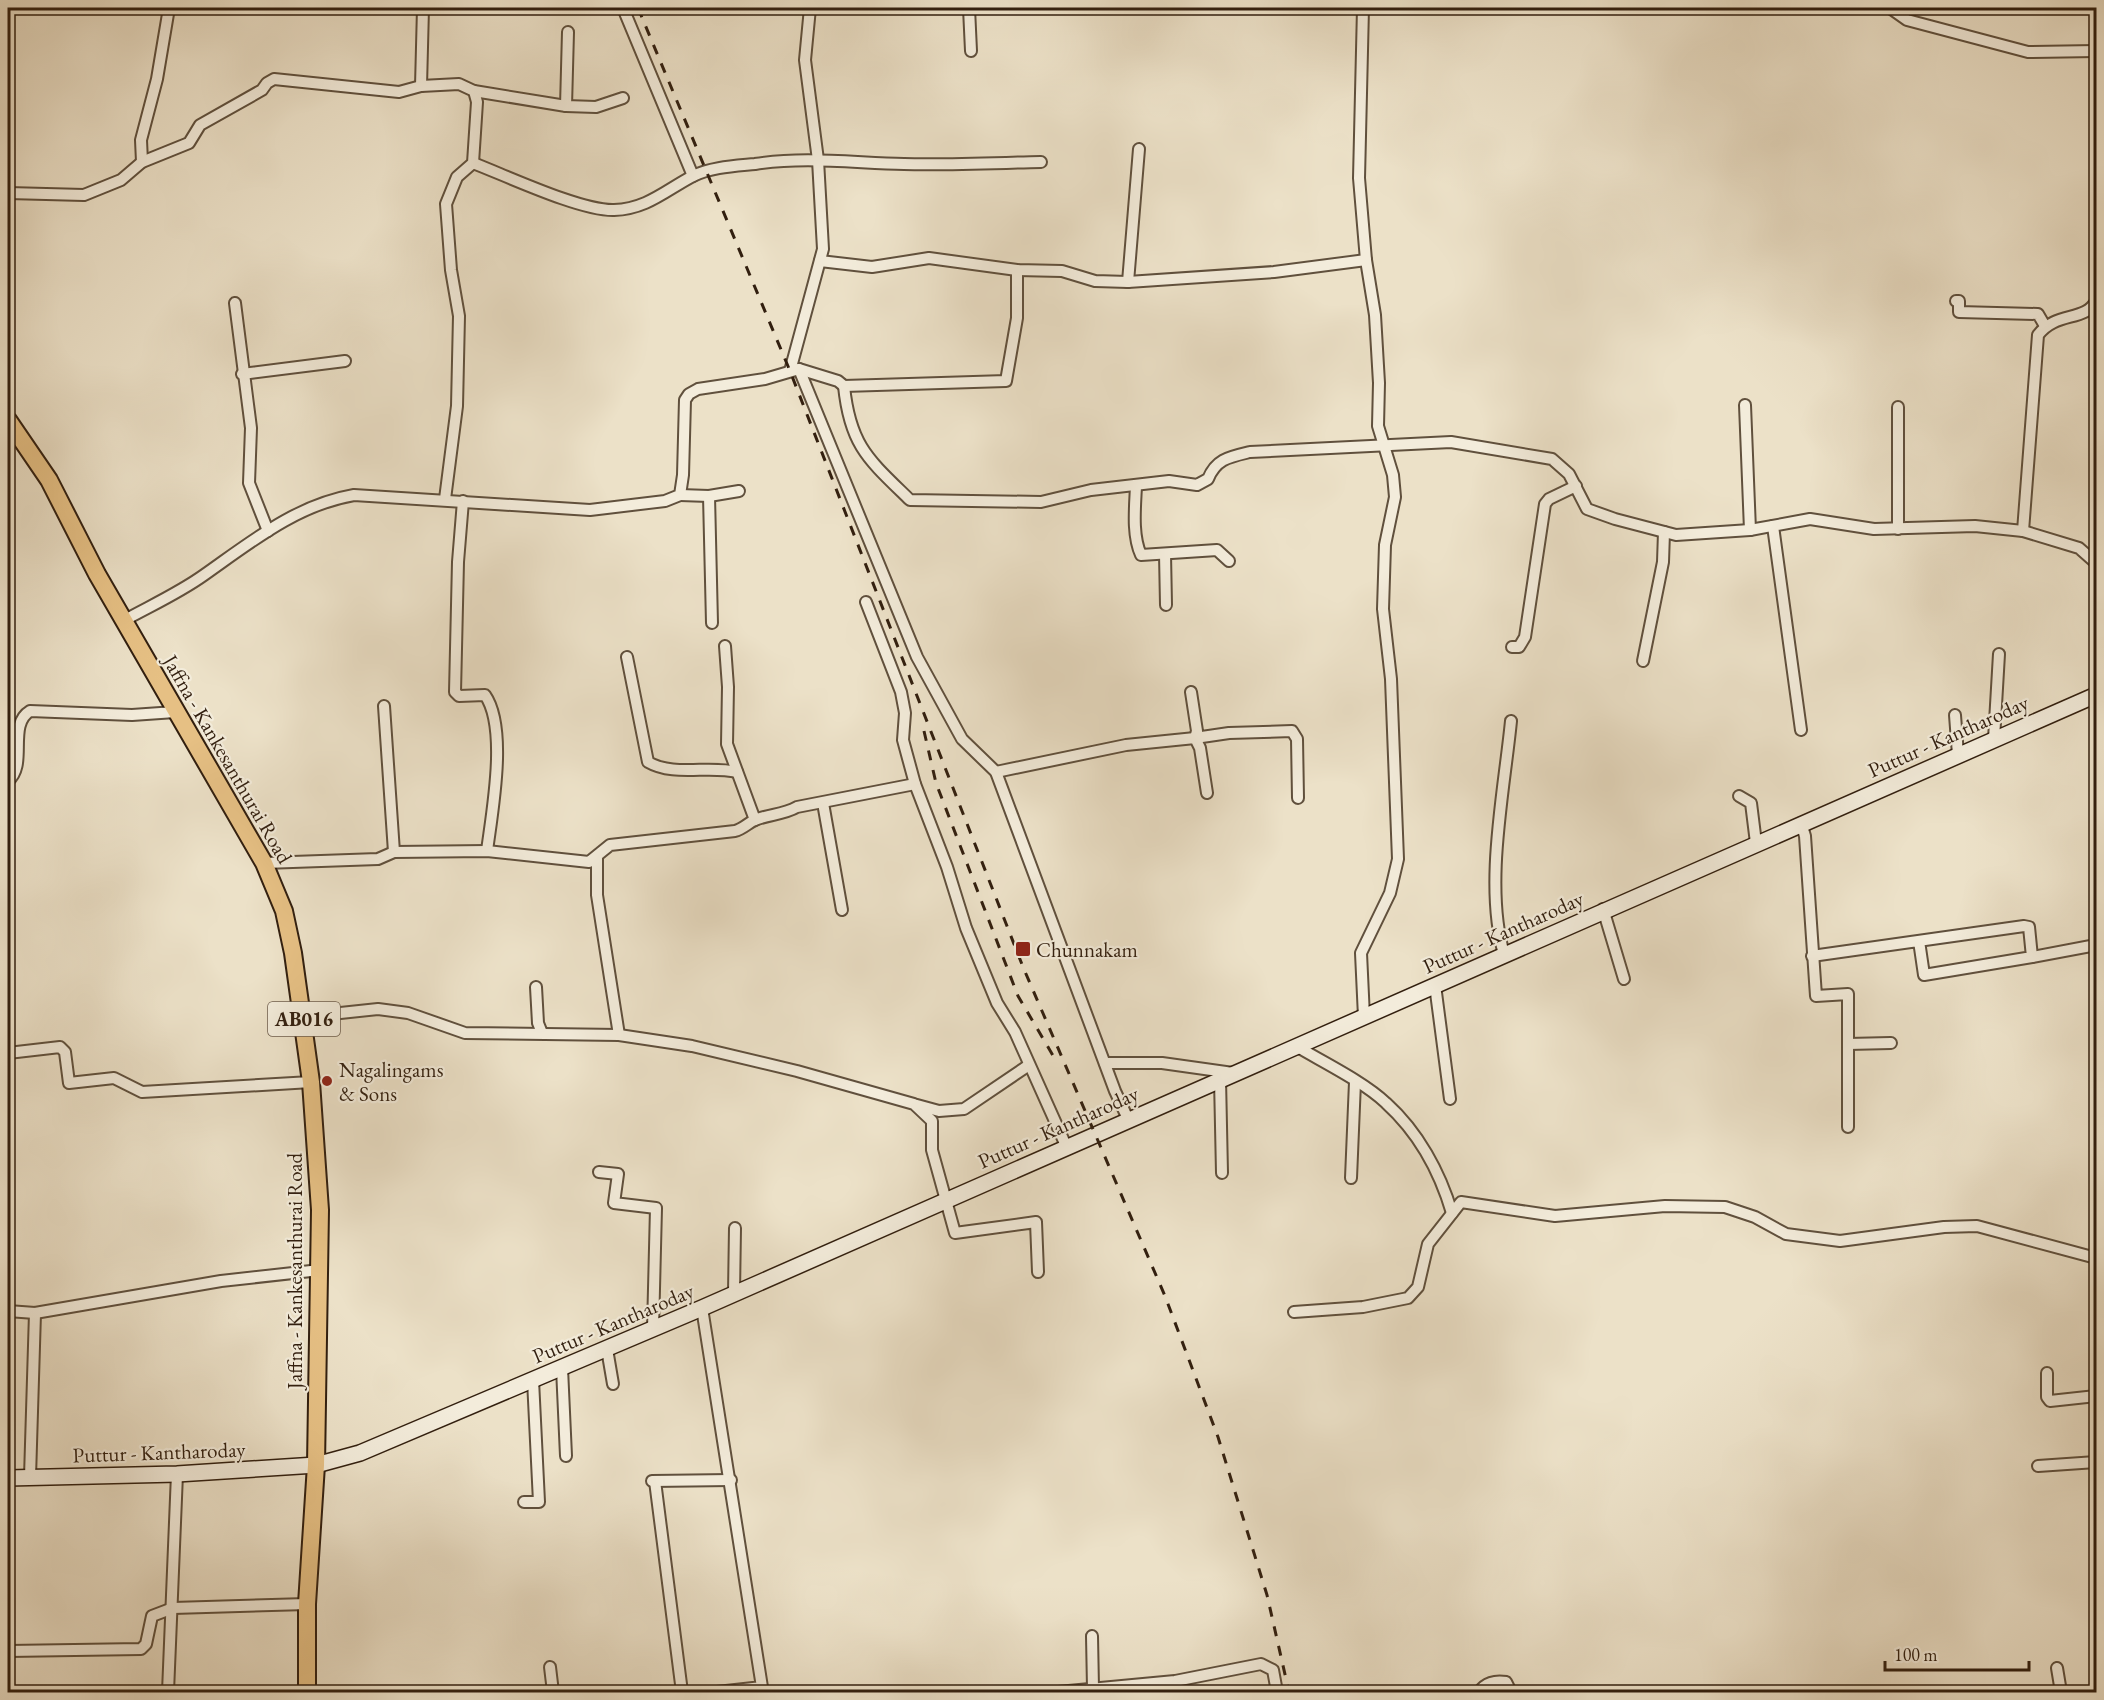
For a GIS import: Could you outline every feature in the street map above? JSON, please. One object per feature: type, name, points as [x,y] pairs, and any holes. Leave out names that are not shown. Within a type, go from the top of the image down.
[{"type":"main road","name":"Jaffna - Kankesanthurai Road","points":[[8,420],[49,480],[123,621],[264,863],[284,911],[303,1017],[311,1082],[320,1210],[316,1465],[307,1604],[307,1692]]},
{"type":"main road","name":"Puttur - Kantharoday","points":[[8,1478],[177,1474],[316,1465],[360,1453],[702,1308],[1364,1017],[1603,909],[2097,695]]},
{"type":"street","points":[[142,162],[141,140],[156,79],[169,8]]},
{"type":"street","points":[[421,86],[423,8]]},
{"type":"street","points":[[623,8],[693,176]]},
{"type":"street","points":[[810,8],[805,60],[818,160],[824,249],[795,370],[917,657],[962,739],[996,772],[1128,1119]]},
{"type":"street","points":[[969,8],[971,51]]},
{"type":"street","points":[[1363,8],[1359,178],[1366,260],[1375,315],[1379,383],[1378,426],[1382,446],[1393,475],[1395,497],[1385,545],[1383,609],[1391,679],[1398,859],[1390,893],[1361,953],[1364,1017]]},
{"type":"street","points":[[1890,8],[1907,20],[2028,52],[2097,51]]},
{"type":"street","points":[[566,106],[568,32]]},
{"type":"street","points":[[8,193],[84,195],[121,180],[142,162],[189,142],[200,125],[262,90],[267,82],[274,79],[399,92],[421,86],[459,84],[474,91],[566,106],[596,107],[623,98]]},
{"type":"street","points":[[445,499],[457,406],[459,316],[451,270],[446,204],[458,177],[473,163],[477,102],[474,91]]},
{"type":"street","points":[[1128,282],[1139,149]]},
{"type":"street","points":[[473,163],[585,205],[613,210],[635,207],[668,193],[693,176],[759,163],[818,160],[905,164],[1041,162]]},
{"type":"street","points":[[820,261],[872,267],[929,258],[1017,270],[1062,272],[1095,281],[1128,282],[1274,272],[1366,260]]},
{"type":"street","points":[[680,495],[683,475],[685,400],[689,394],[699,389],[765,379],[795,370],[838,381],[844,386],[1006,381],[1017,318],[1017,270]]},
{"type":"street","points":[[1956,301],[1959,300],[1959,312],[2038,314],[2045,326]]},
{"type":"street","points":[[2023,531],[2038,335],[2045,326],[2059,318],[2082,314],[2093,307],[2097,301]]},
{"type":"street","points":[[235,303],[250,428],[249,483],[268,531]]},
{"type":"street","points":[[242,374],[345,361]]},
{"type":"street","points":[[844,386],[846,404],[858,445],[872,463],[910,500],[1041,502],[1091,490],[1169,481],[1197,484],[1208,479],[1212,468],[1222,459],[1250,452],[1451,442],[1552,459],[1569,474],[1587,508],[1615,519],[1677,535],[1750,530],[1810,519],[1874,529],[1974,526],[2023,531],[2079,548],[2097,564]]},
{"type":"street","points":[[1746,405],[1750,530]]},
{"type":"street","points":[[1898,407],[1898,529]]},
{"type":"street","points":[[1136,486],[1138,547],[1141,555],[1217,550],[1229,561]]},
{"type":"street","points":[[1512,646],[1519,647],[1525,637],[1545,504],[1549,499],[1576,486]]},
{"type":"street","points":[[123,621],[204,575],[222,560],[300,511],[326,500],[354,495],[590,510],[664,501],[680,495],[709,496],[739,491]]},
{"type":"street","points":[[709,496],[712,623]]},
{"type":"street","points":[[463,501],[458,562],[455,692],[459,696],[485,695],[491,703],[496,727],[496,778],[487,852]]},
{"type":"street","points":[[1773,526],[1801,730]]},
{"type":"street","points":[[1643,661],[1663,562],[1664,532]]},
{"type":"street","points":[[1164,554],[1166,605]]},
{"type":"street","points":[[866,602],[901,692],[904,713],[903,740],[915,784],[947,867],[966,927],[997,1002],[1015,1032],[1067,1148]]},
{"type":"street","points":[[725,646],[728,687],[727,744],[754,820]]},
{"type":"street","points":[[1994,739],[1999,654]]},
{"type":"street","points":[[627,657],[648,762],[660,769],[725,769],[737,772]]},
{"type":"street","points":[[1191,692],[1197,732],[1194,738]]},
{"type":"street","points":[[384,706],[394,852]]},
{"type":"street","points":[[8,781],[12,777],[17,758],[21,722],[30,711],[132,715],[175,712]]},
{"type":"street","points":[[1955,715],[1958,755]]},
{"type":"street","points":[[1504,954],[1497,932],[1495,876],[1511,721]]},
{"type":"street","points":[[996,772],[1126,745],[1229,733],[1292,731],[1297,739],[1298,798]]},
{"type":"street","points":[[1194,738],[1200,748],[1207,793]]},
{"type":"street","points":[[264,863],[378,859],[394,852],[487,852],[589,862],[597,857],[602,848],[610,845],[735,831],[747,827],[754,820],[784,814],[797,807],[915,784]]},
{"type":"street","points":[[1739,796],[1751,803],[1756,843]]},
{"type":"street","points":[[823,803],[842,910]]},
{"type":"street","points":[[1801,823],[1805,836],[1816,996],[1848,994],[1846,1062],[1848,1127]]},
{"type":"street","points":[[597,857],[597,895],[619,1035]]},
{"type":"street","points":[[1603,909],[1624,979]]},
{"type":"street","points":[[1812,956],[2024,926],[2028,927],[2032,957]]},
{"type":"street","points":[[1919,941],[1924,975],[2097,945]]},
{"type":"street","points":[[1435,985],[1450,1099]]},
{"type":"street","points":[[536,987],[538,1023],[542,1033]]},
{"type":"street","points":[[303,1017],[378,1009],[408,1013],[465,1033],[501,1036],[542,1033],[619,1035],[716,1052],[797,1071],[939,1111],[964,1109],[1029,1065]]},
{"type":"street","points":[[1848,1044],[1891,1043]]},
{"type":"street","points":[[1296,1046],[1385,1102],[1422,1145],[1443,1185],[1452,1212]]},
{"type":"street","points":[[8,1053],[60,1047],[65,1052],[69,1083],[114,1078],[142,1092],[311,1082]]},
{"type":"street","points":[[1105,1063],[1162,1063],[1228,1076],[1222,1173]]},
{"type":"street","points":[[1352,1178],[1355,1082]]},
{"type":"street","points":[[914,1104],[932,1121],[932,1150],[955,1233],[1035,1222],[1038,1272]]},
{"type":"street","points":[[599,1172],[618,1174],[614,1203],[656,1208],[653,1329]]},
{"type":"street","points":[[1294,1312],[1363,1307],[1408,1298],[1418,1287],[1428,1244],[1461,1202],[1554,1216],[1665,1206],[1725,1208],[1755,1217],[1786,1234],[1839,1241],[1944,1227],[1977,1226],[2097,1258]]},
{"type":"street","points":[[734,1293],[735,1228]]},
{"type":"street","points":[[8,1311],[35,1312],[221,1281],[320,1270]]},
{"type":"street","points":[[702,1308],[762,1687],[717,1692]]},
{"type":"street","points":[[30,1477],[35,1312]]},
{"type":"street","points":[[607,1348],[613,1384]]},
{"type":"street","points":[[562,1368],[566,1456]]},
{"type":"street","points":[[2047,1373],[2047,1397],[2050,1401],[2097,1396]]},
{"type":"street","points":[[524,1502],[539,1502],[533,1380]]},
{"type":"street","points":[[2038,1466],[2097,1462]]},
{"type":"street","points":[[168,1692],[177,1474]]},
{"type":"street","points":[[681,1692],[654,1481],[730,1480]]},
{"type":"street","points":[[8,1651],[141,1649],[146,1644],[152,1616],[173,1608],[307,1604]]},
{"type":"street","points":[[1092,1636],[1093,1688]]},
{"type":"street","points":[[1058,1692],[1174,1681],[1261,1664],[1274,1670],[1277,1692]]},
{"type":"street","points":[[550,1667],[554,1692]]},
{"type":"street","points":[[2057,1668],[2061,1692]]},
{"type":"street","points":[[1479,1692],[1483,1686],[1498,1680],[1506,1682],[1511,1692]]},
{"type":"railway","points":[[638,8],[790,371],[1023,967],[1165,1296],[1218,1437],[1267,1595],[1289,1692]]},
{"type":"railway","points":[[924,731],[936,783],[1018,996],[1055,1059]]},
{"type":"place","name":"Chunnakam","points":[[1023,949]]},
{"type":"place","name":"Nagalingams & Sons","points":[[327,1081]]}]
